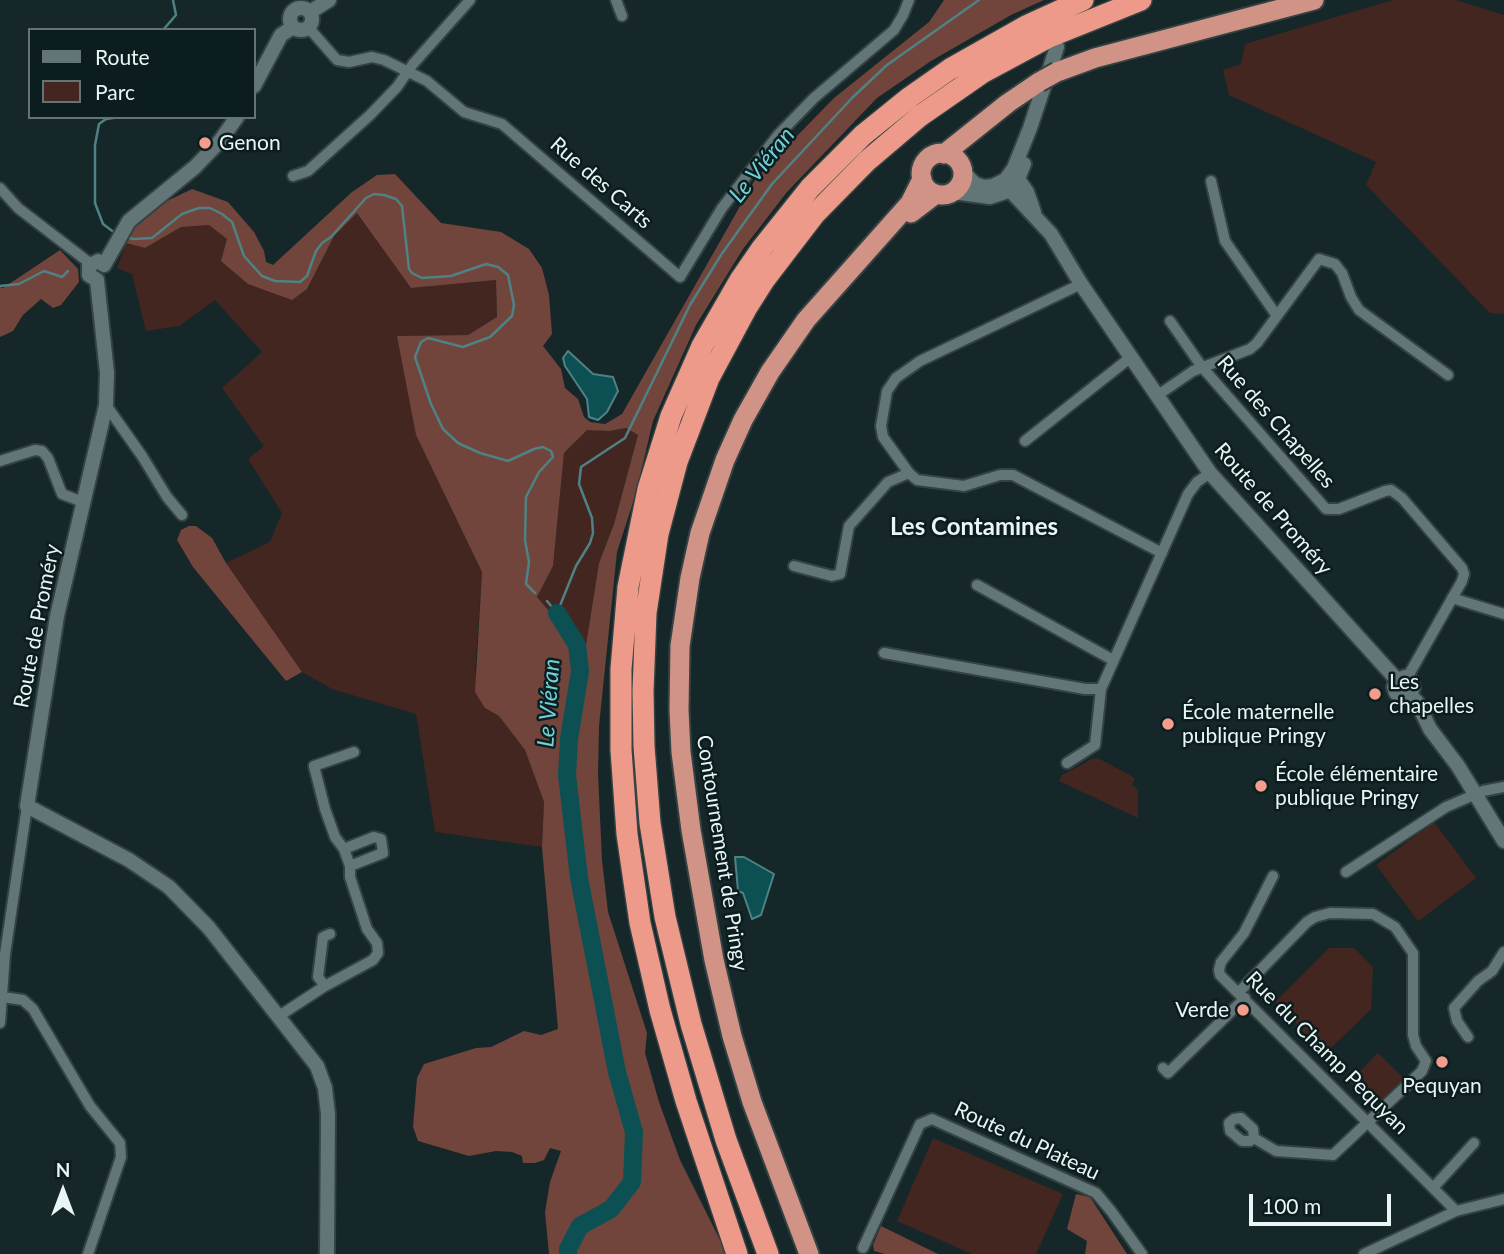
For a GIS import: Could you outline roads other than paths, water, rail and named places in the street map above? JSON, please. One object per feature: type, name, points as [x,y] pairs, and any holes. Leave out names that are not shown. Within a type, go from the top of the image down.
[{"type":"highway","points":[[737,1254],[671,1050],[650,968],[633,881],[623,786],[621,669],[626,609],[640,521],[659,449],[685,381],[720,312],[762,248],[810,188],[863,135],[950,69],[1020,28],[1083,0]]},
{"type":"highway","points":[[768,1254],[726,1140],[691,1024],[666,917],[650,823],[644,746],[646,613],[658,534],[677,462],[709,379],[746,309],[790,245],[848,179],[920,116],[982,73],[1049,37],[1141,0]]},
{"type":"highway","name":"Contournement de Pringy","points":[[809,1254],[752,1102],[732,1036],[714,960],[683,775],[678,709],[680,646],[686,600],[700,533],[725,460],[743,420],[770,372],[806,320],[910,203],[922,179],[927,161],[933,156],[944,153],[1038,82],[1058,72],[1130,48],[1314,0]]},
{"type":"highway","name":"Contournement de Pringy","points":[[818,1254],[759,1097],[723,965],[691,772],[686,704],[694,594],[711,524],[732,462],[756,411],[788,358],[827,306],[912,212],[961,182],[962,170],[970,148],[998,111]]},
{"type":"highway","points":[[944,153],[955,157],[962,170]]},
{"type":"highway","points":[[922,179],[928,189],[944,193]]},
{"type":"highway","points":[[704,1153],[746,1254]]},
{"type":"street","points":[[310,12],[329,0]]},
{"type":"street","points":[[293,176],[308,171],[370,115],[470,0]]},
{"type":"street","points":[[616,0],[622,16]]},
{"type":"street","name":"Rue des Carts","points":[[308,27],[337,60],[349,62],[378,57],[427,81],[464,112],[495,121],[508,129],[680,277],[722,208],[778,135],[814,98],[894,30],[909,0]]},
{"type":"street","points":[[303,8],[310,12],[312,19],[308,27],[300,30],[293,27],[290,19],[295,9],[303,8]]},
{"type":"street","points":[[256,82],[281,35],[293,27]]},
{"type":"street","points":[[944,193],[985,198],[995,196],[1011,182],[1022,143],[1030,128],[1057,47]]},
{"type":"street","points":[[0,188],[18,208],[97,264],[115,245],[125,226],[146,205],[195,167],[220,141],[236,119]]},
{"type":"street","points":[[962,170],[972,181],[984,187],[1011,182]]},
{"type":"street","points":[[1211,181],[1225,241],[1277,316]]},
{"type":"street","name":"Route de Proméry","points":[[1011,182],[1055,240],[1130,357],[1210,473],[1402,679]]},
{"type":"street","points":[[1158,396],[1202,367],[1250,349],[1263,337],[1319,259],[1327,260],[1342,272],[1359,310],[1448,374]]},
{"type":"street","name":"Route de Proméry","points":[[0,1023],[3,954],[57,616],[106,405],[107,373],[97,280],[105,276],[107,270],[97,264]]},
{"type":"street","points":[[1082,284],[920,361],[896,377],[887,391],[881,426],[883,437],[909,473],[923,482],[958,486],[1000,475],[1013,475],[1162,553]]},
{"type":"street","name":"Rue des Chapelles","points":[[1170,321],[1202,367],[1326,509],[1339,509],[1391,490],[1397,493],[1462,568],[1462,581],[1402,679]]},
{"type":"street","points":[[1025,441],[1130,357]]},
{"type":"street","points":[[106,405],[167,497],[182,515]]},
{"type":"street","points":[[0,461],[35,450],[42,451],[47,455],[62,494],[83,502]]},
{"type":"street","points":[[794,566],[832,576],[840,574],[849,526],[888,482],[909,473]]},
{"type":"street","points":[[1067,763],[1095,744],[1101,689],[1113,660],[1130,628],[1188,494],[1197,482],[1210,473]]},
{"type":"street","points":[[976,585],[1113,660]]},
{"type":"street","points":[[1452,598],[1504,614]]},
{"type":"street","points":[[884,653],[1084,689],[1101,689]]},
{"type":"street","points":[[1402,679],[1413,686],[1409,694],[1504,841]]},
{"type":"street","points":[[279,1016],[325,986],[373,960],[378,953],[377,943],[368,929],[350,877],[350,866],[344,849],[335,837],[324,810],[314,766],[354,752]]},
{"type":"street","points":[[1346,872],[1446,807],[1474,794],[1504,787]]},
{"type":"street","points":[[27,806],[129,860],[169,887],[209,928],[317,1066],[325,1088],[328,1132],[327,1254]]},
{"type":"street","points":[[344,849],[374,837],[381,839],[383,853],[350,866]]},
{"type":"street","name":"Rue du Champ Pequyan","points":[[1273,876],[1244,933],[1225,956],[1219,970],[1220,975],[1457,1212]]},
{"type":"street","points":[[1163,1068],[1168,1073],[1315,917],[1330,913],[1366,913],[1382,918],[1395,927],[1413,953],[1413,1035],[1416,1046],[1426,1061],[1422,1071],[1340,1150],[1329,1156],[1276,1151],[1254,1138]]},
{"type":"street","points":[[325,986],[318,976],[323,937],[330,934]]},
{"type":"street","points":[[1468,1037],[1457,1021],[1454,1008],[1478,981],[1492,971],[1504,952]]},
{"type":"street","points":[[3,997],[23,1000],[33,1009],[90,1106],[120,1143],[121,1157],[88,1254]]},
{"type":"street","name":"Route du Plateau","points":[[863,1248],[920,1124],[932,1119],[1096,1193],[1142,1254]]},
{"type":"street","points":[[1433,1188],[1474,1143]]},
{"type":"street","points":[[1364,1254],[1470,1206],[1504,1199]]},
{"type":"water","points":[[568,351],[593,374],[613,377],[618,391],[607,412],[598,420],[589,417],[587,399],[565,366],[563,358]]},
{"type":"water","points":[[735,857],[744,857],[774,874],[761,915],[752,919],[743,893],[738,891]]},
{"type":"waterway","points":[[165,28],[176,15],[173,0]]},
{"type":"waterway","name":"Le Viéran","points":[[557,613],[593,533],[592,518],[579,484],[581,467],[625,438],[690,305],[721,255],[772,184],[853,97],[887,65],[979,0]]},
{"type":"waterway","points":[[106,119],[99,124],[95,145],[95,203],[103,224],[115,233]]},
{"type":"waterway","points":[[124,236],[133,239],[152,238],[182,214],[199,208],[210,208],[232,222],[244,256],[262,276],[275,281],[300,282],[307,276],[316,251],[322,243],[331,237],[366,198],[374,194],[384,195],[396,199],[402,206],[409,269],[412,273],[422,278],[451,276],[486,264],[498,267],[508,275],[514,305],[512,316],[490,337],[463,347],[428,338],[421,342],[415,357],[431,404],[443,429],[458,443],[508,461],[534,449],[543,447],[551,451],[553,457],[539,472],[526,497],[525,540],[529,562],[526,584],[535,593]]},
{"type":"waterway","points":[[0,286],[19,284],[44,271],[62,277],[68,271]]},
{"type":"waterway","points":[[547,601],[557,613]]},
{"type":"waterway","name":"Le Viéran","points":[[557,613],[577,645],[580,671],[569,739],[567,775],[579,878],[617,1072],[634,1132],[632,1182],[611,1209],[580,1226],[568,1254]]},
{"type":"place","name":"Genon","points":[[205,143]]},
{"type":"place","name":"Les chapelles","points":[[1375,694]]},
{"type":"place","name":"École maternelle publique Pringy","points":[[1168,724]]},
{"type":"place","name":"École élémentaire publique Pringy","points":[[1261,786]]},
{"type":"place","name":"Verde","points":[[1243,1010]]},
{"type":"place","name":"Pequyan","points":[[1442,1062]]},
{"type":"district","name":"Les Contamines","points":[[974,527]]}]
